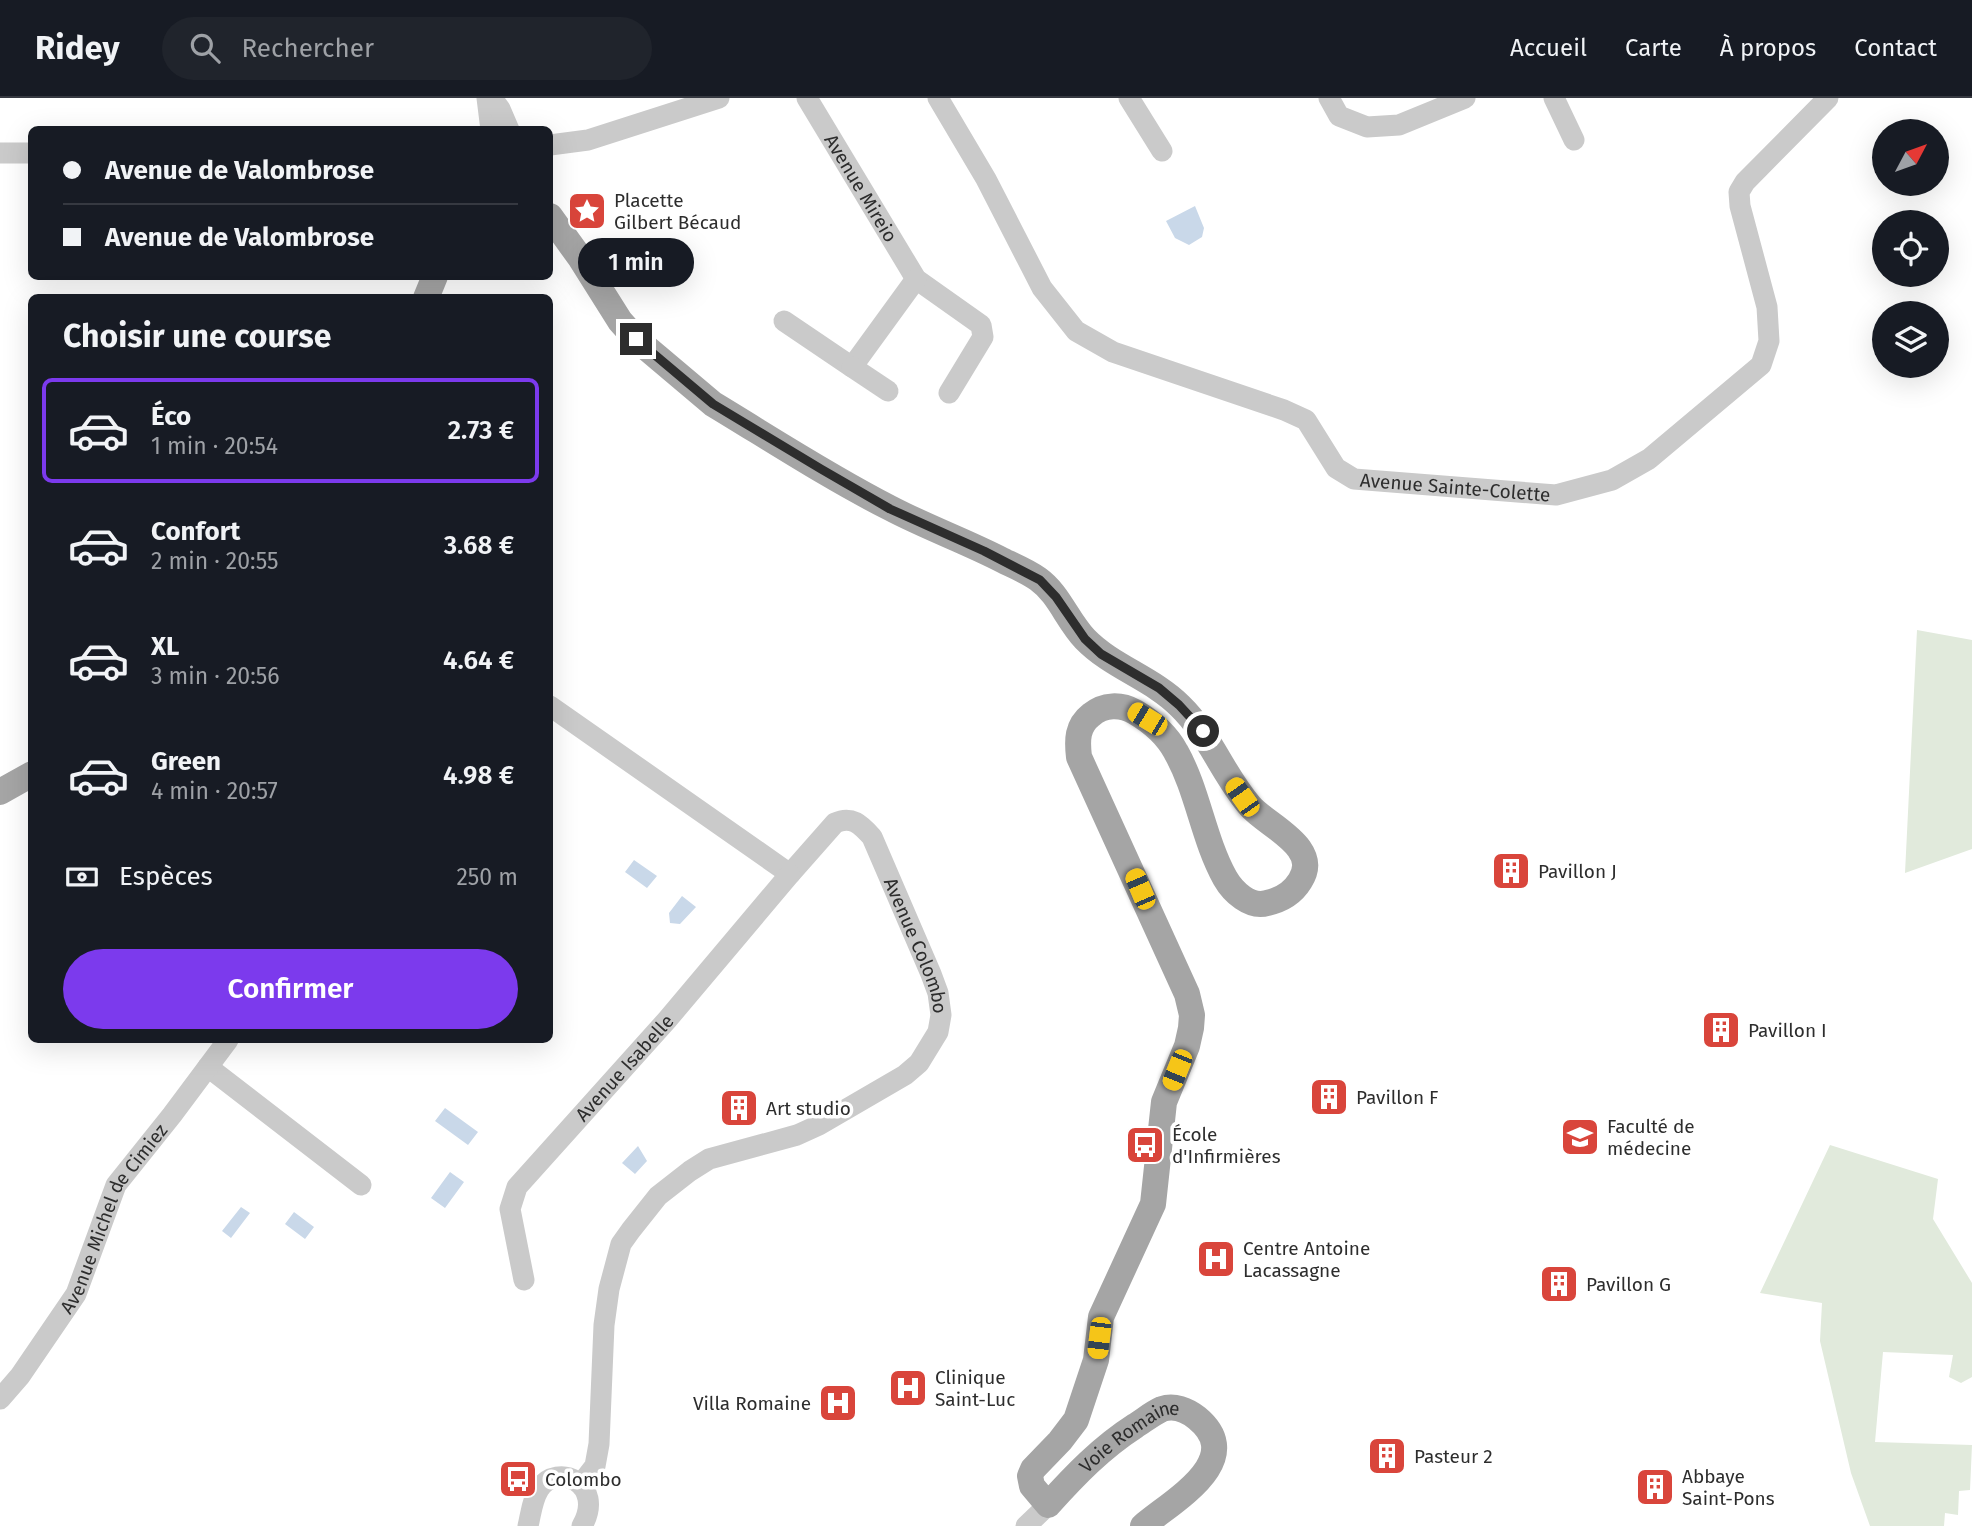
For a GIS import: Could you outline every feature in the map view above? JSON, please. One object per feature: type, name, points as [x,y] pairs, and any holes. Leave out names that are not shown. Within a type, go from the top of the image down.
[{"type":"main road","points":[[553,223],[628,330],[666,366],[713,404],[890,509],[984,551],[1040,580],[1056,597],[1074,626],[1101,654],[1159,688],[1179,705],[1203,731],[1242,797],[1254,811],[1290,837],[1300,850],[1305,865],[1302,880],[1289,895],[1260,905],[1244,899],[1225,878],[1191,784],[1164,734],[1139,714],[1116,706],[1095,712],[1080,728],[1077,741],[1079,757],[1187,994],[1192,1015],[1187,1046],[1164,1102],[1153,1204],[1101,1317],[1096,1360],[1076,1420],[1031,1472],[1032,1486],[1048,1504]]},
{"type":"main road","points":[[0,792],[28,776]]},
{"type":"main road","name":"Voie Romaine","points":[[1048,1504],[1090,1459],[1109,1444],[1159,1410],[1182,1409],[1197,1418],[1207,1431],[1213,1443],[1213,1460],[1200,1479],[1143,1526]]},
{"type":"street","points":[[487,98],[490,126]]},
{"type":"street","points":[[492,98],[507,126]]},
{"type":"street","points":[[553,158],[588,139],[678,105],[719,98]]},
{"type":"street","name":"Avenue Mireio","points":[[807,98],[916,279],[981,325],[983,337],[949,393]]},
{"type":"street","name":"Avenue Sainte-Colette","points":[[938,98],[986,179],[1042,288],[1076,331],[1113,352],[1284,410],[1306,420],[1336,468],[1354,479],[1556,495],[1612,480],[1649,459],[1760,365],[1769,341],[1767,307],[1740,206],[1740,192],[1745,181],[1828,98]]},
{"type":"street","points":[[1129,98],[1162,151]]},
{"type":"street","points":[[1329,98],[1339,116],[1367,127],[1399,125],[1465,98]]},
{"type":"street","points":[[1554,98],[1574,140]]},
{"type":"street","points":[[553,145],[588,139]]},
{"type":"street","points":[[0,153],[28,153]]},
{"type":"street","points":[[852,367],[916,279]]},
{"type":"street","points":[[784,321],[888,391]]},
{"type":"street","points":[[553,708],[790,874]]},
{"type":"street","name":"Avenue Colombo","points":[[581,1484],[595,1466],[599,1444],[604,1325],[614,1265],[621,1244],[658,1196],[709,1159],[797,1135],[839,1114],[905,1075],[919,1063],[938,1032],[941,1014],[938,993],[931,974],[872,837],[862,826],[854,821],[843,820],[835,823],[790,874]]},
{"type":"street","name":"Avenue Isabelle","points":[[524,1280],[510,1209],[517,1187],[667,1020],[790,874]]},
{"type":"street","name":"Avenue Michel de Cimiez","points":[[0,1399],[20,1376],[76,1294],[116,1185],[226,1043]]},
{"type":"street","points":[[208,1067],[361,1185]]},
{"type":"street","points":[[528,1526],[534,1499],[540,1487],[548,1480],[569,1478],[581,1484],[590,1499],[589,1510],[582,1526]]},
{"type":"street","name":"Voie Romaine","points":[[1027,1526],[1048,1504]]},
{"type":"shaded area","points":[[1917,630],[1972,640],[1972,849],[1905,873]]},
{"type":"shaded area","points":[[1830,1145],[1938,1179],[1933,1219],[1972,1283],[1972,1377],[1961,1383],[1949,1377],[1953,1355],[1883,1352],[1875,1442],[1972,1445],[1970,1490],[1959,1491],[1958,1515],[1945,1513],[1944,1526],[1870,1526],[1851,1473],[1820,1341],[1822,1303],[1760,1293]]},
{"type":"water","points":[[1195,206],[1204,228],[1202,237],[1189,245],[1175,238],[1166,221]]},
{"type":"water","points":[[634,860],[657,876],[647,888],[625,872]]},
{"type":"water","points":[[682,896],[696,907],[680,924],[670,923],[669,913]]},
{"type":"water","points":[[445,1108],[478,1132],[468,1145],[435,1121]]},
{"type":"water","points":[[638,1146],[647,1161],[635,1174],[622,1163]]},
{"type":"water","points":[[450,1172],[464,1182],[445,1208],[431,1198]]},
{"type":"water","points":[[241,1207],[250,1213],[231,1238],[222,1231]]},
{"type":"water","points":[[294,1212],[314,1227],[305,1239],[285,1224]]},
{"type":"place","name":"Placette Gilbert Bécaud","points":[[587,211]]},
{"type":"place","name":"Pavillon J","points":[[1511,871]]},
{"type":"place","name":"Pavillon I","points":[[1721,1030]]},
{"type":"place","name":"Pavillon F","points":[[1329,1097]]},
{"type":"place","name":"Art studio","points":[[739,1108]]},
{"type":"place","name":"Faculté de médecine","points":[[1580,1137]]},
{"type":"place","name":"École d'Infirmières","points":[[1145,1145]]},
{"type":"place","name":"Centre Antoine Lacassagne","points":[[1216,1259]]},
{"type":"place","name":"Pavillon G","points":[[1559,1284]]},
{"type":"place","name":"Clinique Saint-Luc","points":[[908,1388]]},
{"type":"place","name":"Villa Romaine","points":[[838,1403]]},
{"type":"place","name":"Pasteur 2","points":[[1387,1456]]},
{"type":"place","name":"Colombo","points":[[518,1479]]},
{"type":"place","name":"Abbaye Saint-Pons","points":[[1655,1487]]},
{"type":"route","points":[[636,339],[713,404],[821,469],[890,509],[984,551],[1040,580],[1056,597],[1074,626],[1101,654],[1159,688],[1203,731]]}]
